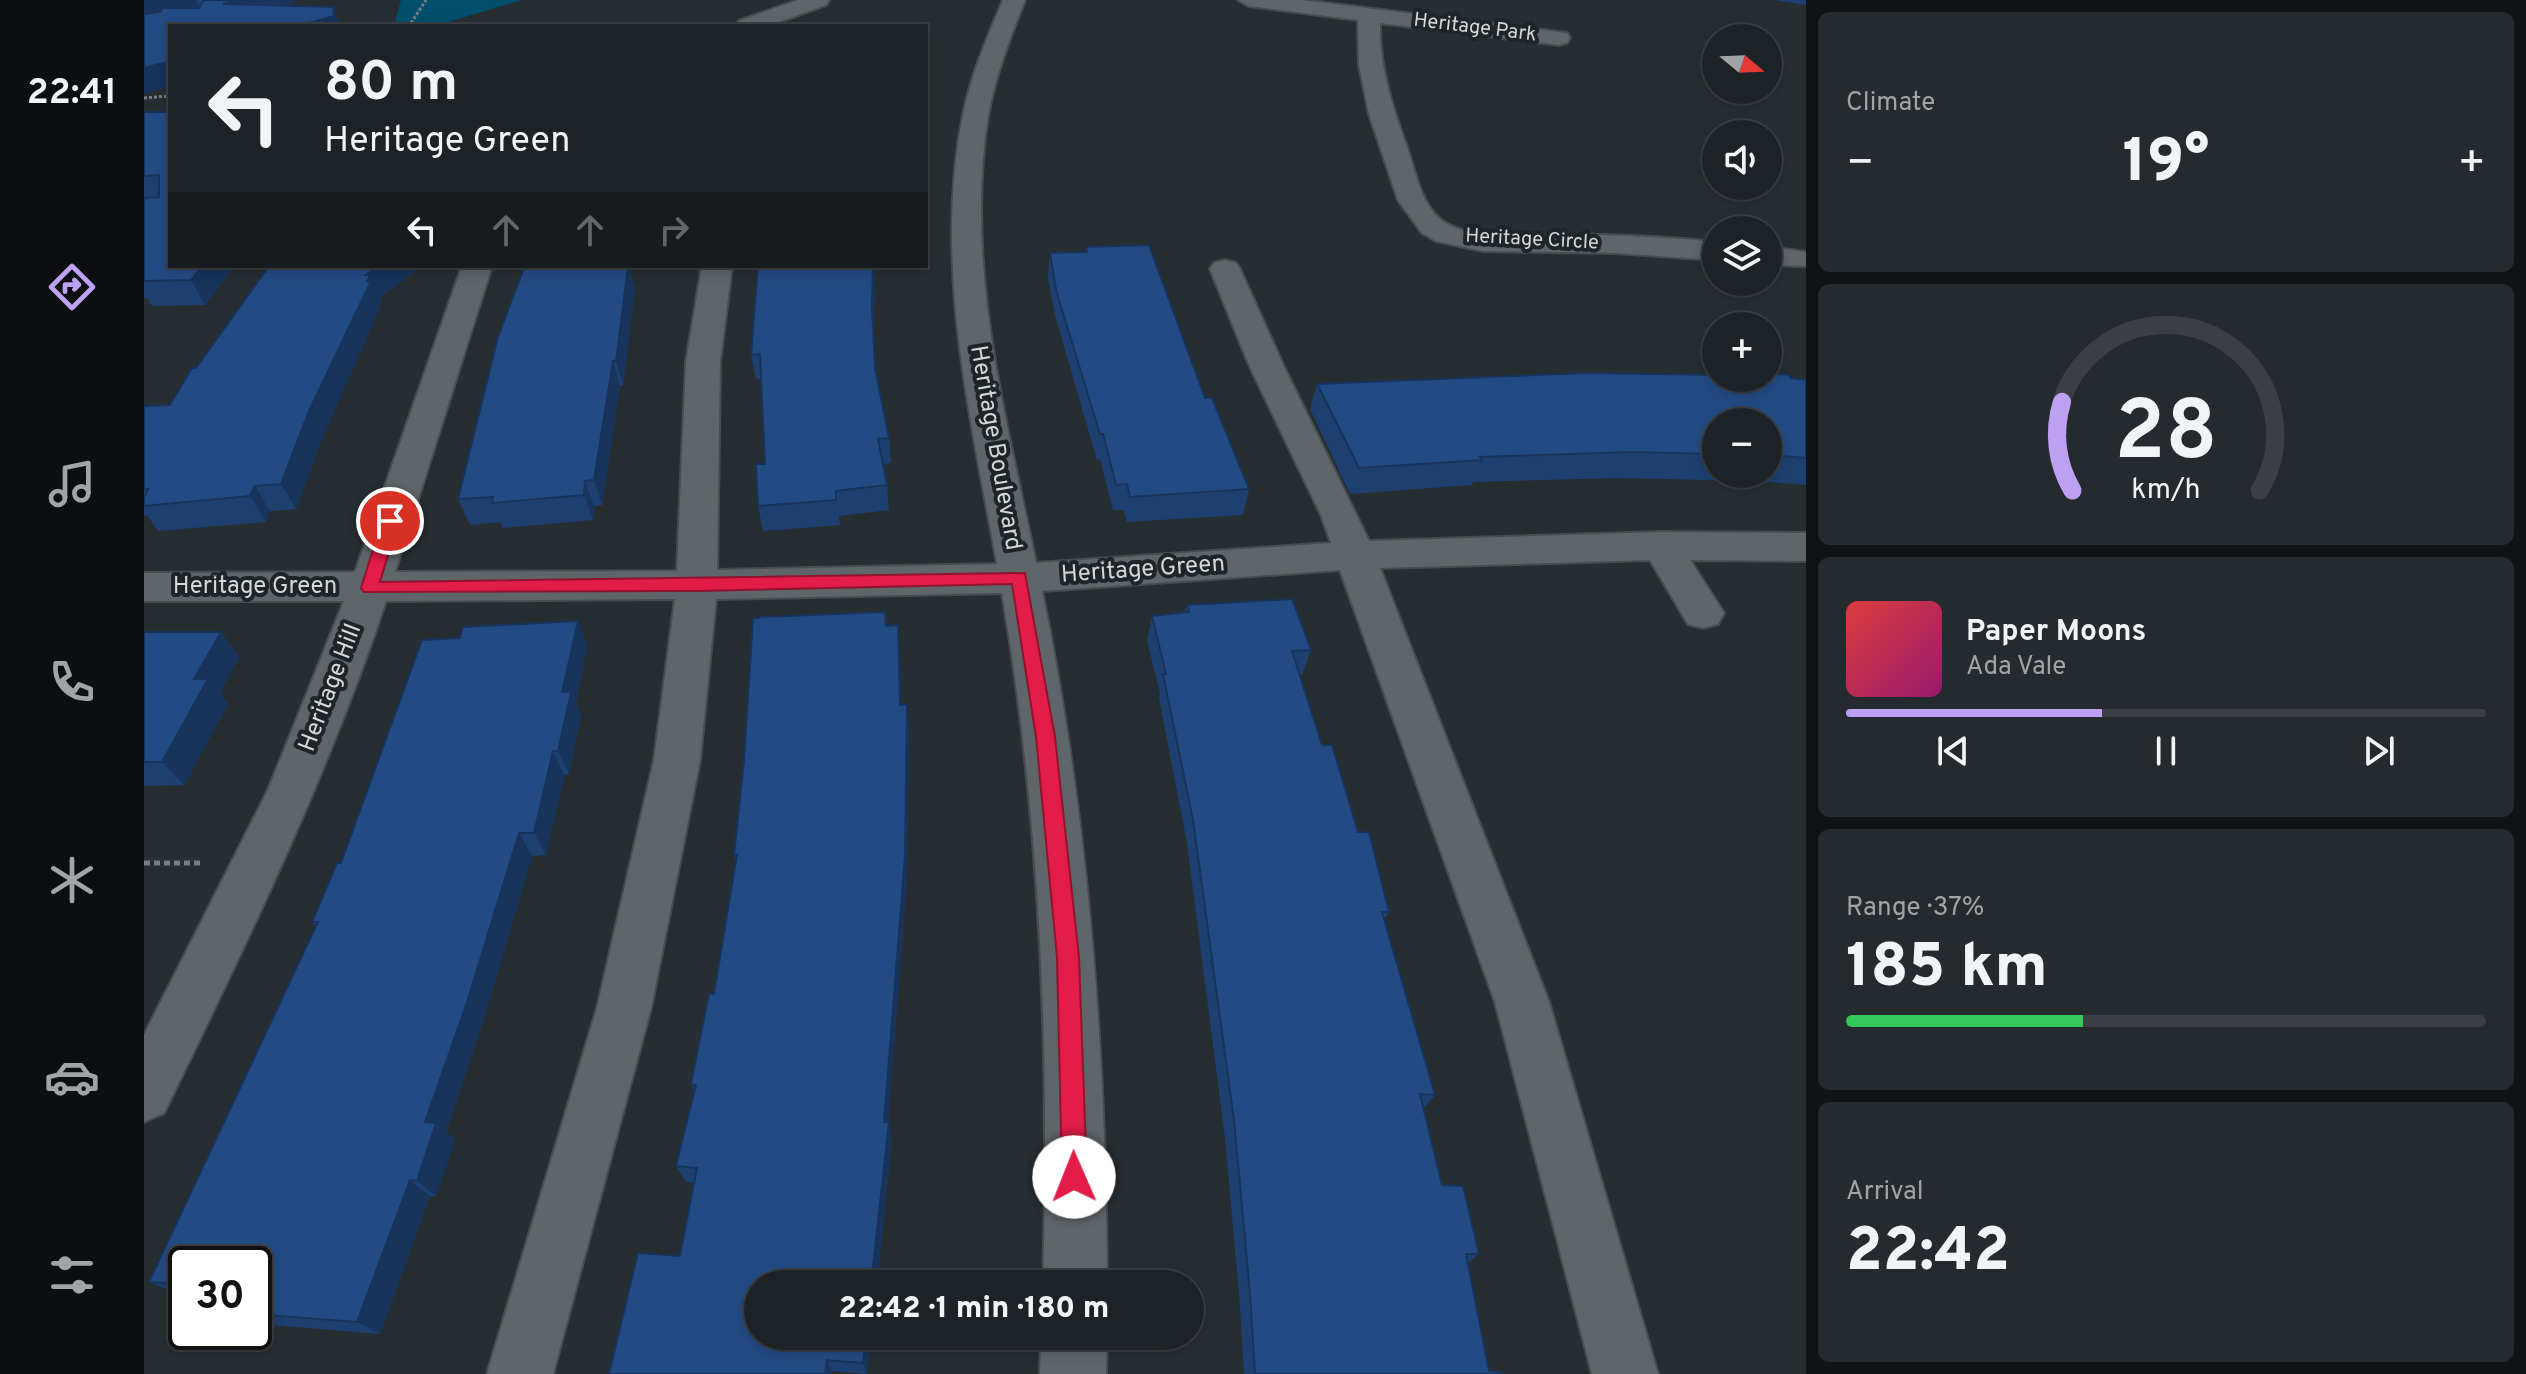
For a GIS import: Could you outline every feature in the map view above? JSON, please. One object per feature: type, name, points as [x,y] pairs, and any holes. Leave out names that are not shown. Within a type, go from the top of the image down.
[{"type":"street","points":[[752,24],[818,0]]},
{"type":"street","name":"Heritage Boulevard","points":[[1014,0],[987,64],[975,109],[966,188],[968,291],[1046,737],[1068,957],[1075,1270]]},
{"type":"street","name":"Heritage Park","points":[[1249,0],[1559,38]]},
{"type":"street","name":"Heritage Circle","points":[[1369,15],[1369,55],[1386,127],[1414,204],[1435,230],[1454,237],[1491,242],[1583,243],[1702,250]]},
{"type":"street","points":[[1782,257],[1799,259]]},
{"type":"street","name":"Heritage Hill","points":[[144,1093],[258,869],[334,688],[370,588],[432,389],[476,268]]},
{"type":"street","points":[[520,1374],[624,1008],[677,760],[697,585],[703,362],[717,268]]},
{"type":"street","points":[[1225,269],[1267,367],[1340,515],[1522,1002],[1625,1374]]},
{"type":"street","points":[[1661,546],[1703,613]]},
{"type":"street","name":"Heritage Green","points":[[144,587],[697,585],[1019,578],[1353,555],[1661,546],[1806,547]]},
{"type":"street","points":[[1073,1374],[1074,1350]]},
{"type":"path","points":[[411,23],[426,0]]},
{"type":"path","points":[[144,98],[168,96]]},
{"type":"path","points":[[144,863],[210,863]]},
{"type":"shaded area","points":[[401,0],[522,0],[442,24],[395,24]]},
{"type":"building","points":[[204,0],[234,0],[223,4],[333,7],[334,16],[305,24],[168,24],[168,62],[144,68],[144,14],[160,12],[163,8],[199,8]]},
{"type":"building","points":[[144,112],[168,112],[168,268],[200,268],[191,280],[144,281],[144,198],[159,197],[159,175],[144,176]]},
{"type":"building","points":[[1149,245],[1205,398],[1212,398],[1249,489],[1130,497],[1127,484],[1116,485],[1103,434],[1100,434],[1056,290],[1050,253],[1087,252],[1086,247]]},
{"type":"building","points":[[268,268],[375,268],[366,275],[370,275],[367,281],[371,281],[309,411],[281,484],[255,486],[250,496],[144,506],[148,489],[144,489],[144,406],[170,405],[192,368],[196,368]]},
{"type":"building","points":[[524,268],[628,268],[616,361],[613,361],[594,480],[585,481],[584,495],[492,503],[493,497],[458,499],[498,337]]},
{"type":"building","points":[[758,268],[873,268],[875,368],[889,438],[878,439],[887,485],[836,491],[836,500],[758,506],[756,464],[765,464],[760,354],[751,355]]},
{"type":"building","points":[[1586,373],[1702,375],[1702,392],[1782,392],[1782,374],[1789,375],[1806,380],[1806,458],[1782,456],[1782,408],[1702,408],[1702,454],[1631,452],[1480,457],[1482,460],[1359,468],[1317,384]]},
{"type":"building","points":[[1292,599],[1311,650],[1292,651],[1322,745],[1332,745],[1358,832],[1369,832],[1389,912],[1382,912],[1435,1095],[1420,1094],[1442,1185],[1463,1186],[1479,1254],[1466,1254],[1489,1371],[1501,1374],[1255,1374],[1234,1120],[1193,820],[1152,616],[1189,612],[1187,605]]},
{"type":"building","points":[[885,612],[886,626],[898,625],[900,705],[907,704],[905,856],[884,1122],[889,1122],[873,1270],[744,1270],[744,1350],[864,1350],[863,1363],[827,1360],[825,1374],[609,1374],[638,1253],[680,1256],[697,1168],[676,1166],[696,1085],[691,1084],[709,994],[714,994],[737,855],[734,855],[744,761],[753,619]]},
{"type":"building","points":[[578,621],[562,692],[571,692],[558,751],[553,751],[534,833],[519,833],[467,1002],[425,1122],[436,1123],[417,1181],[410,1180],[357,1322],[272,1315],[272,1246],[168,1246],[168,1283],[149,1282],[318,922],[312,922],[337,863],[341,863],[422,640],[460,638],[463,627]]},
{"type":"building","points":[[144,632],[221,632],[194,679],[208,679],[162,762],[144,762]]},
{"type":"route","points":[[390,521],[370,588],[1019,578],[1046,737],[1068,957],[1074,1177]]}]
